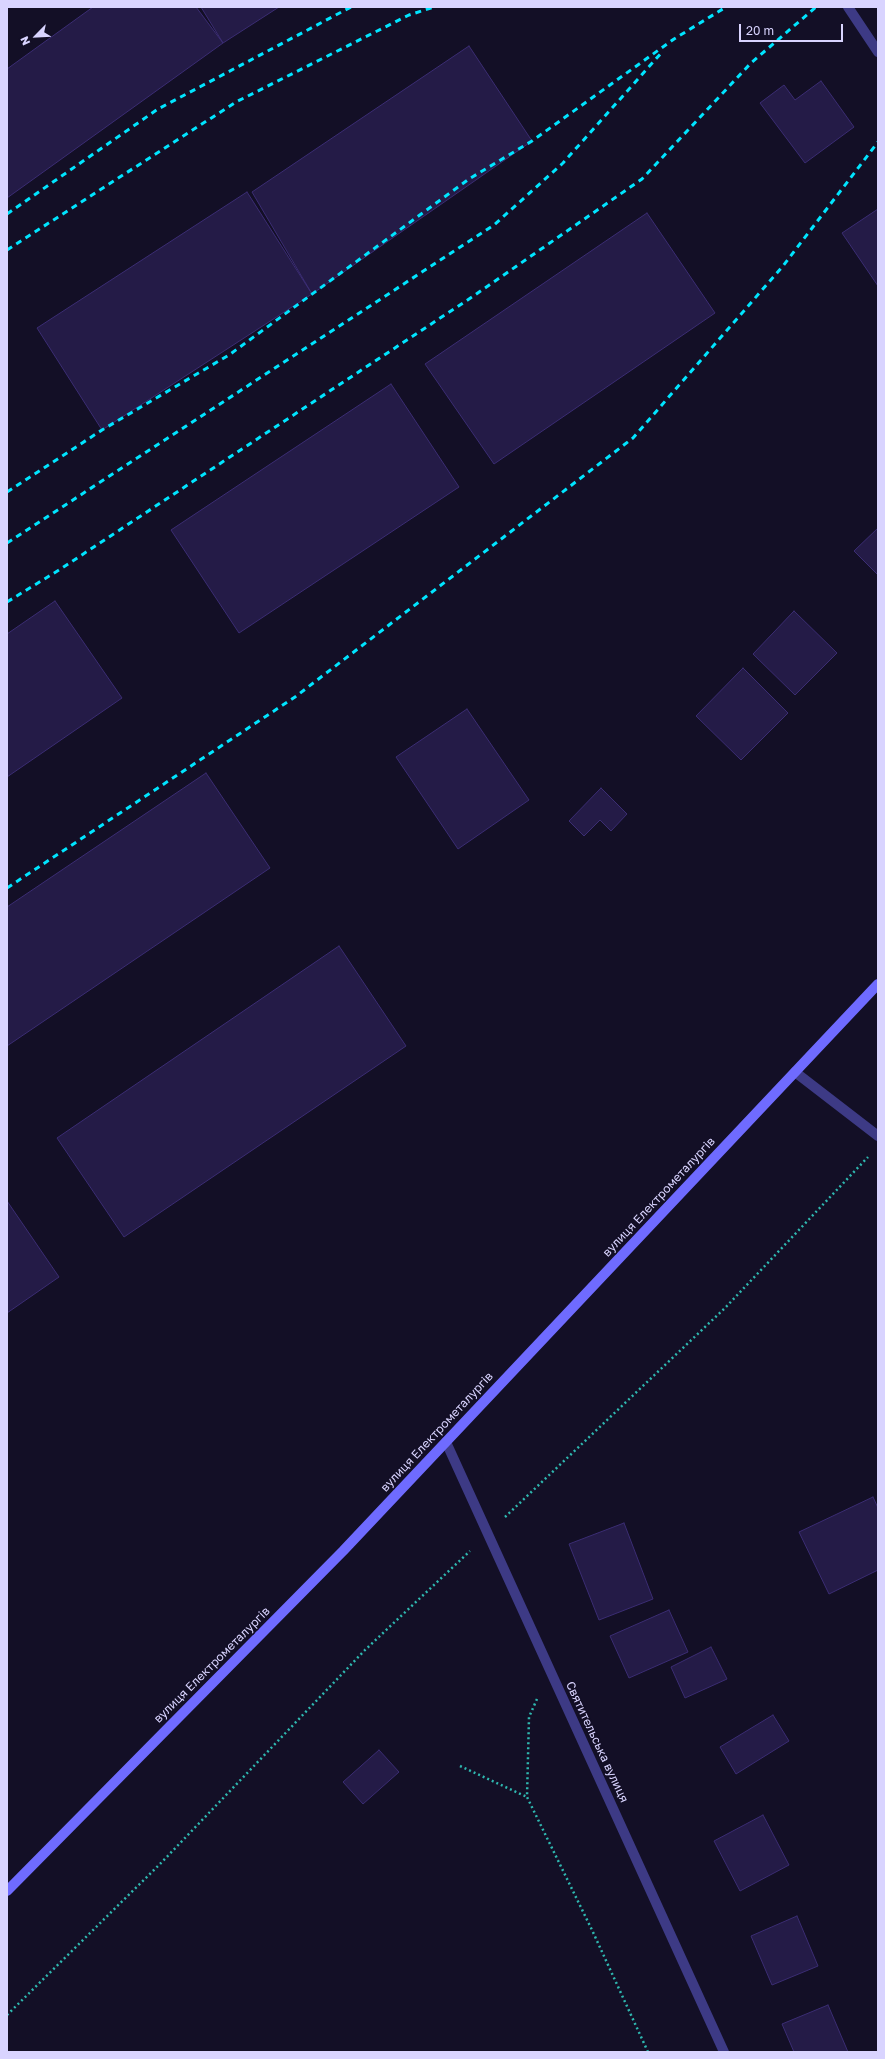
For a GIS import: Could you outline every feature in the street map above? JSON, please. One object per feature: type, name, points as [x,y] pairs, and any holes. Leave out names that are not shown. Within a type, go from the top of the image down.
[{"type":"main road","name":"вулиця Електрометалургів","points":[[7,1891],[343,1551],[878,984]]},
{"type":"street","points":[[848,7],[878,52]]},
{"type":"street","points":[[795,1072],[878,1136]]},
{"type":"street","name":"Святительська вулиця","points":[[446,1442],[724,2052]]},
{"type":"path","points":[[7,2015],[161,1863],[365,1650],[725,1308],[872,1152]]},
{"type":"path","points":[[550,1670],[530,1717],[527,1797],[592,1930],[648,2052]]},
{"type":"path","points":[[460,1766],[527,1797]]},
{"type":"building","points":[[93,7],[196,7],[223,43],[7,198],[7,69]]},
{"type":"building","points":[[201,7],[279,7],[223,43]]},
{"type":"building","points":[[469,46],[532,141],[312,294],[252,192]]},
{"type":"building","points":[[821,81],[854,127],[805,163],[760,103],[784,85],[795,100]]},
{"type":"building","points":[[247,192],[312,294],[102,430],[37,328]]},
{"type":"building","points":[[878,209],[878,286],[842,233]]},
{"type":"building","points":[[647,213],[715,313],[494,464],[425,364]]},
{"type":"building","points":[[391,384],[459,487],[239,633],[171,530]]},
{"type":"building","points":[[878,528],[878,575],[854,551]]},
{"type":"building","points":[[55,601],[122,698],[7,777],[7,634]]},
{"type":"building","points":[[794,611],[837,653],[795,695],[753,654]]},
{"type":"building","points":[[743,668],[788,713],[741,760],[696,716]]},
{"type":"building","points":[[467,709],[529,800],[458,849],[396,757]]},
{"type":"building","points":[[206,773],[270,868],[7,1046],[7,907]]},
{"type":"building","points":[[601,788],[627,814],[611,831],[600,820],[584,836],[569,821]]},
{"type":"building","points":[[339,946],[406,1046],[124,1237],[57,1138]]},
{"type":"building","points":[[7,1201],[59,1277],[7,1313]]},
{"type":"building","points":[[873,1497],[878,1508],[878,1570],[829,1594],[799,1532]]},
{"type":"building","points":[[624,1523],[653,1599],[599,1620],[569,1544]]},
{"type":"building","points":[[669,1610],[688,1652],[629,1678],[610,1636]]},
{"type":"building","points":[[711,1647],[727,1679],[685,1698],[671,1667]]},
{"type":"building","points":[[773,1715],[789,1741],[736,1774],[720,1747]]},
{"type":"building","points":[[379,1750],[399,1772],[363,1804],[343,1782]]},
{"type":"building","points":[[763,1815],[789,1865],[740,1891],[714,1841]]},
{"type":"building","points":[[797,1916],[818,1966],[772,1985],[751,1936]]},
{"type":"building","points":[[828,2005],[848,2052],[794,2052],[782,2024]]},
{"type":"railway","points":[[7,214],[158,109],[351,7]]},
{"type":"railway","points":[[7,250],[236,102],[409,15],[434,7]]},
{"type":"railway","points":[[7,492],[102,430],[229,355],[469,179],[532,141],[674,39],[726,7]]},
{"type":"railway","points":[[7,602],[59,570],[472,297],[642,179],[751,63],[816,7]]},
{"type":"railway","points":[[7,543],[494,225],[563,163],[663,51]]},
{"type":"railway","points":[[7,888],[295,697],[633,438],[783,266],[878,142]]}]
